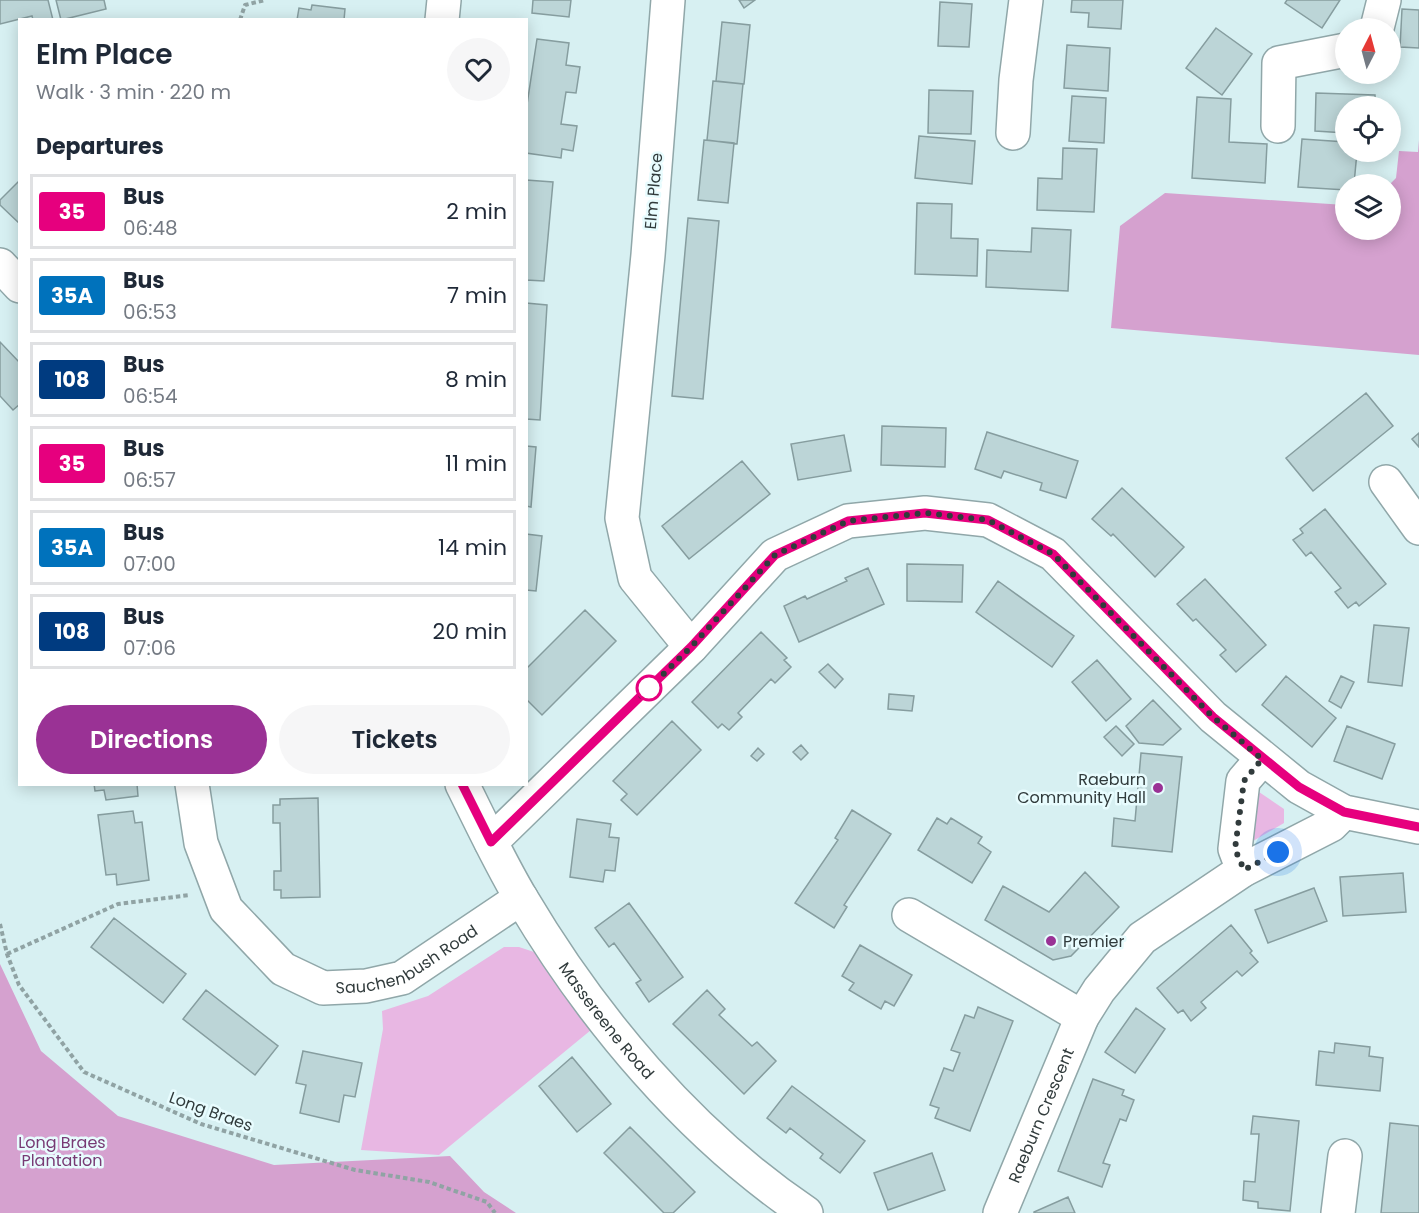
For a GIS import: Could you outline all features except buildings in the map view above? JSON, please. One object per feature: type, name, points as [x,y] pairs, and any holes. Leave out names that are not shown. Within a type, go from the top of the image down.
[{"type":"street","points":[[442,18],[444,0]]},
{"type":"street","name":"Elm Place","points":[[668,0],[648,255],[622,518],[635,578],[691,647]]},
{"type":"street","points":[[1013,133],[1016,80],[1026,0]]},
{"type":"street","points":[[1380,18],[1384,0]]},
{"type":"street","points":[[1278,126],[1279,63],[1335,52]]},
{"type":"street","points":[[0,265],[18,284]]},
{"type":"street","points":[[1386,482],[1419,528]]},
{"type":"street","points":[[491,842],[691,647],[775,555],[848,521],[925,513],[988,520],[1053,554],[1213,717],[1299,787],[1344,812],[1419,827]]},
{"type":"street","points":[[1244,870],[1235,849],[1244,781],[1262,759]]},
{"type":"street","name":"Sauchenbush Road","points":[[192,786],[201,843],[226,909],[283,969],[323,988],[366,986],[402,978],[521,898]]},
{"type":"street","name":"Massereene Road","points":[[463,786],[521,898],[593,1006],[639,1062],[695,1121],[753,1173],[806,1213]]},
{"type":"street","name":"Raeburn Crescent","points":[[1000,1213],[1082,1017],[1099,990],[1142,938],[1244,870],[1331,825],[1344,812]]},
{"type":"street","points":[[909,915],[1082,1017]]},
{"type":"street","points":[[1338,1213],[1345,1156]]},
{"type":"path","points":[[241,18],[245,5],[266,0]]},
{"type":"path","points":[[7,954],[118,904],[220,892]]},
{"type":"path","name":"Long Braes","points":[[0,924],[7,954],[19,985],[84,1072],[201,1124],[355,1170],[429,1182],[487,1202],[495,1213]]},
{"type":"shaded area","points":[[1259,792],[1284,809],[1284,823],[1253,841],[1251,840]]},
{"type":"shaded area","points":[[504,947],[519,947],[537,953],[591,1030],[439,1155],[361,1150],[383,1029],[382,1011],[428,996]]},
{"type":"green space","points":[[1419,140],[1419,355],[1111,328],[1120,226],[1165,193],[1335,204],[1335,240],[1401,240],[1401,174],[1396,174],[1398,162],[1401,162],[1401,151],[1418,152]]},
{"type":"green space","name":"Long Braes Plantation","points":[[0,964],[41,1051],[118,1116],[274,1165],[450,1156],[484,1192],[516,1213],[0,1213]]},
{"type":"bus line","name":"35","points":[[463,786],[491,842],[691,647],[775,555],[848,521],[925,513],[988,520],[1053,554],[1213,717],[1299,787],[1344,812],[1419,827]]},
{"type":"place","name":"Raeburn Community Hall","points":[[1158,788]]},
{"type":"place","name":"Premier","points":[[1051,941]]},
{"type":"route","points":[[649,688],[641,696],[691,647],[775,555],[848,521],[925,513],[988,520],[1053,554],[1213,717],[1262,759],[1244,781],[1235,849],[1244,870],[1278,852]]}]
